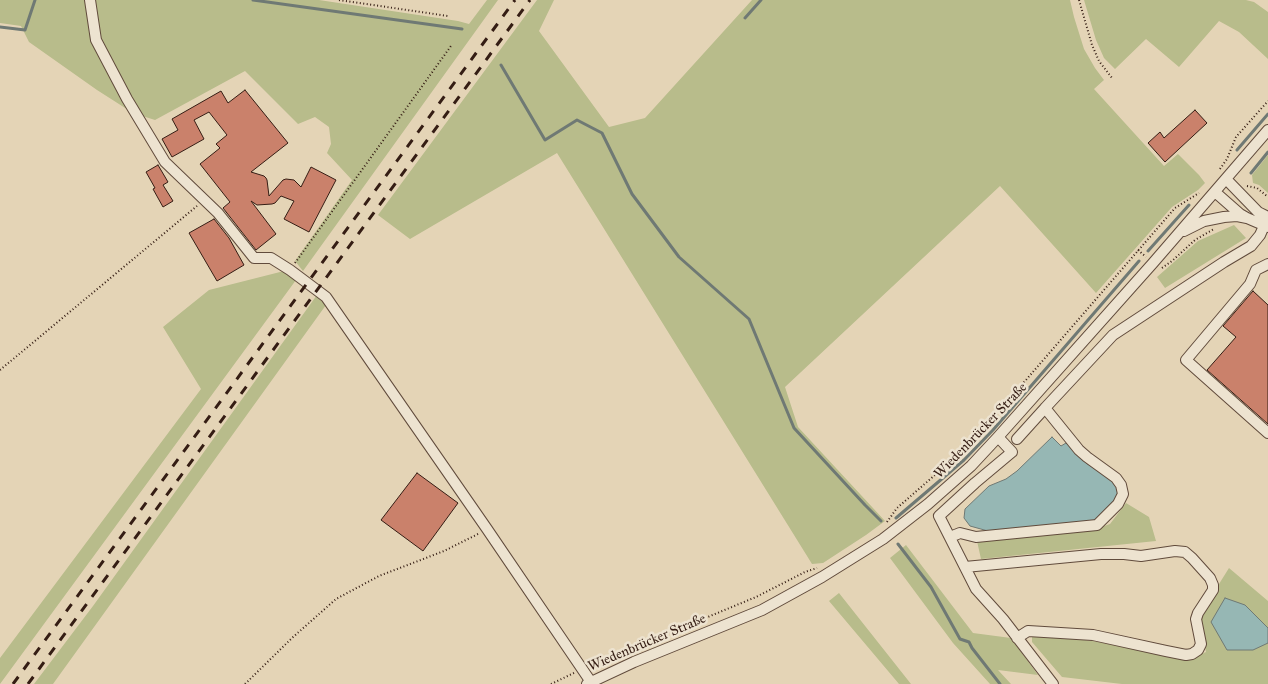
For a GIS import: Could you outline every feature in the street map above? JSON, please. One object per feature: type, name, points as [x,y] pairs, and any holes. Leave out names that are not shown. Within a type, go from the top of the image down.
[{"type":"street","points":[[90,0],[96,40],[165,162],[218,213],[254,258],[271,258],[326,296],[487,529],[582,669],[589,683]]},
{"type":"street","name":"Wiedenbrücker Straße","points":[[589,683],[762,610],[822,577],[883,539],[928,504],[971,466],[998,437],[1215,192],[1222,176],[1268,130]]},
{"type":"street","points":[[1222,176],[1267,223]]},
{"type":"street","points":[[1215,192],[1247,218]]},
{"type":"street","points":[[1179,233],[1204,221],[1224,216],[1236,216],[1267,223]]},
{"type":"street","points":[[1017,439],[1113,334],[1251,246],[1267,223]]},
{"type":"street","points":[[1268,264],[1256,270],[1250,284],[1186,360],[1268,433]]},
{"type":"street","points":[[950,537],[960,533],[976,537],[1097,525],[1118,504],[1123,494],[1121,485],[1116,478],[1079,450],[1045,408]]},
{"type":"street","points":[[998,437],[1012,452],[939,516],[976,589],[1053,684]]},
{"type":"street","points":[[965,567],[1101,554],[1142,556],[1174,551],[1185,552],[1192,558],[1210,578],[1213,585],[1213,590],[1198,613],[1196,620],[1201,644],[1198,650],[1192,654],[1186,655],[1093,636],[1028,631],[1017,638]]},
{"type":"path","points":[[339,0],[448,16]]},
{"type":"path","points":[[1079,0],[1092,45],[1099,61],[1112,78]]},
{"type":"path","points":[[290,270],[451,46]]},
{"type":"path","points":[[1222,176],[1236,137],[1268,100]]},
{"type":"path","points":[[1239,192],[1245,186],[1257,188],[1268,197]]},
{"type":"path","points":[[883,528],[897,508],[958,455],[980,433],[1175,208],[1201,192]]},
{"type":"path","points":[[0,370],[204,200]]},
{"type":"path","points":[[1138,250],[1159,268],[1164,267],[1195,240],[1215,229]]},
{"type":"path","points":[[245,684],[292,638],[336,599],[379,576],[444,551],[487,529]]},
{"type":"path","points":[[551,684],[582,669],[756,597],[805,572],[824,566]]},
{"type":"green space","points":[[0,0],[319,0],[469,24],[487,0],[498,0],[303,271],[295,261],[352,180],[327,153],[331,144],[329,127],[315,117],[298,124],[245,71],[155,120],[133,113],[29,42],[21,26],[0,23]]},
{"type":"green space","points":[[537,0],[554,0],[539,31],[609,127],[645,118],[752,0],[1070,0],[1084,49],[1104,80],[1094,89],[1164,166],[1178,154],[1205,183],[1198,190],[1172,207],[1096,293],[1000,186],[785,387],[798,427],[885,521],[823,563],[812,564],[557,153],[410,239],[378,215]]},
{"type":"green space","points":[[1084,0],[1246,0],[1254,2],[1268,12],[1268,59],[1239,32],[1219,21],[1179,67],[1146,39],[1115,69],[1104,58],[1096,40]]},
{"type":"green space","points":[[1268,155],[1268,193],[1259,185],[1253,183],[1252,175]]},
{"type":"green space","points":[[1234,225],[1246,238],[1165,288],[1157,277],[1198,241]]},
{"type":"green space","points":[[284,271],[296,280],[0,684],[0,658],[201,389],[163,327],[209,290]]},
{"type":"green space","points":[[317,295],[326,305],[53,684],[34,684],[93,606]]},
{"type":"green space","points":[[1126,503],[1149,517],[1156,541],[981,559],[977,541],[1096,529],[1110,524]]},
{"type":"green space","points":[[906,545],[973,633],[1011,638],[1038,675],[998,670],[1011,684],[990,684],[953,643],[890,558]]},
{"type":"green space","points":[[1229,568],[1268,601],[1268,684],[1122,684],[1062,677],[1032,642],[1032,634],[1093,641],[1189,660],[1206,652],[1199,616]]},
{"type":"green space","points":[[839,593],[911,684],[899,684],[829,601]]},
{"type":"water","points":[[1052,437],[1061,446],[1066,443],[1086,463],[1114,481],[1120,493],[1115,504],[1096,522],[988,531],[970,526],[964,518],[965,509],[989,486],[1006,479],[1017,471]]},
{"type":"water","points":[[1225,598],[1245,605],[1268,628],[1268,643],[1253,650],[1227,650],[1211,622]]},
{"type":"building","points":[[245,90],[288,143],[251,172],[266,178],[269,196],[286,179],[294,180],[301,187],[311,167],[336,180],[309,232],[284,219],[294,201],[281,196],[272,204],[257,205],[251,201],[276,234],[256,250],[223,208],[230,202],[200,164],[220,148],[216,144],[227,135],[209,112],[194,120],[204,139],[172,157],[162,139],[178,130],[172,119],[221,91],[228,103]]},
{"type":"building","points":[[1195,110],[1207,123],[1165,162],[1148,143],[1160,132],[1164,138]]},
{"type":"building","points":[[158,165],[168,182],[163,185],[173,201],[163,207],[146,172]]},
{"type":"building","points":[[214,219],[229,238],[244,265],[217,281],[189,233]]},
{"type":"building","points":[[1253,291],[1268,305],[1268,424],[1207,370],[1236,337],[1223,326]]},
{"type":"building","points":[[417,473],[458,503],[423,551],[381,520]]},
{"type":"waterway","points":[[0,27],[25,30],[35,0]]},
{"type":"waterway","points":[[253,0],[462,29]]},
{"type":"waterway","points":[[745,18],[761,0]]},
{"type":"waterway","points":[[501,65],[545,140],[577,120],[602,133],[632,194],[679,257],[749,319],[794,428],[881,521]]},
{"type":"waterway","points":[[1237,150],[1268,114]]},
{"type":"waterway","points":[[1251,173],[1268,152]]},
{"type":"waterway","points":[[1148,251],[1189,205]]},
{"type":"waterway","points":[[896,518],[964,460],[993,430],[1139,261]]},
{"type":"waterway","points":[[898,544],[931,587],[960,639],[969,642],[1000,684]]},
{"type":"railway","points":[[13,684],[515,0]]},
{"type":"railway","points":[[28,684],[530,0]]}]
